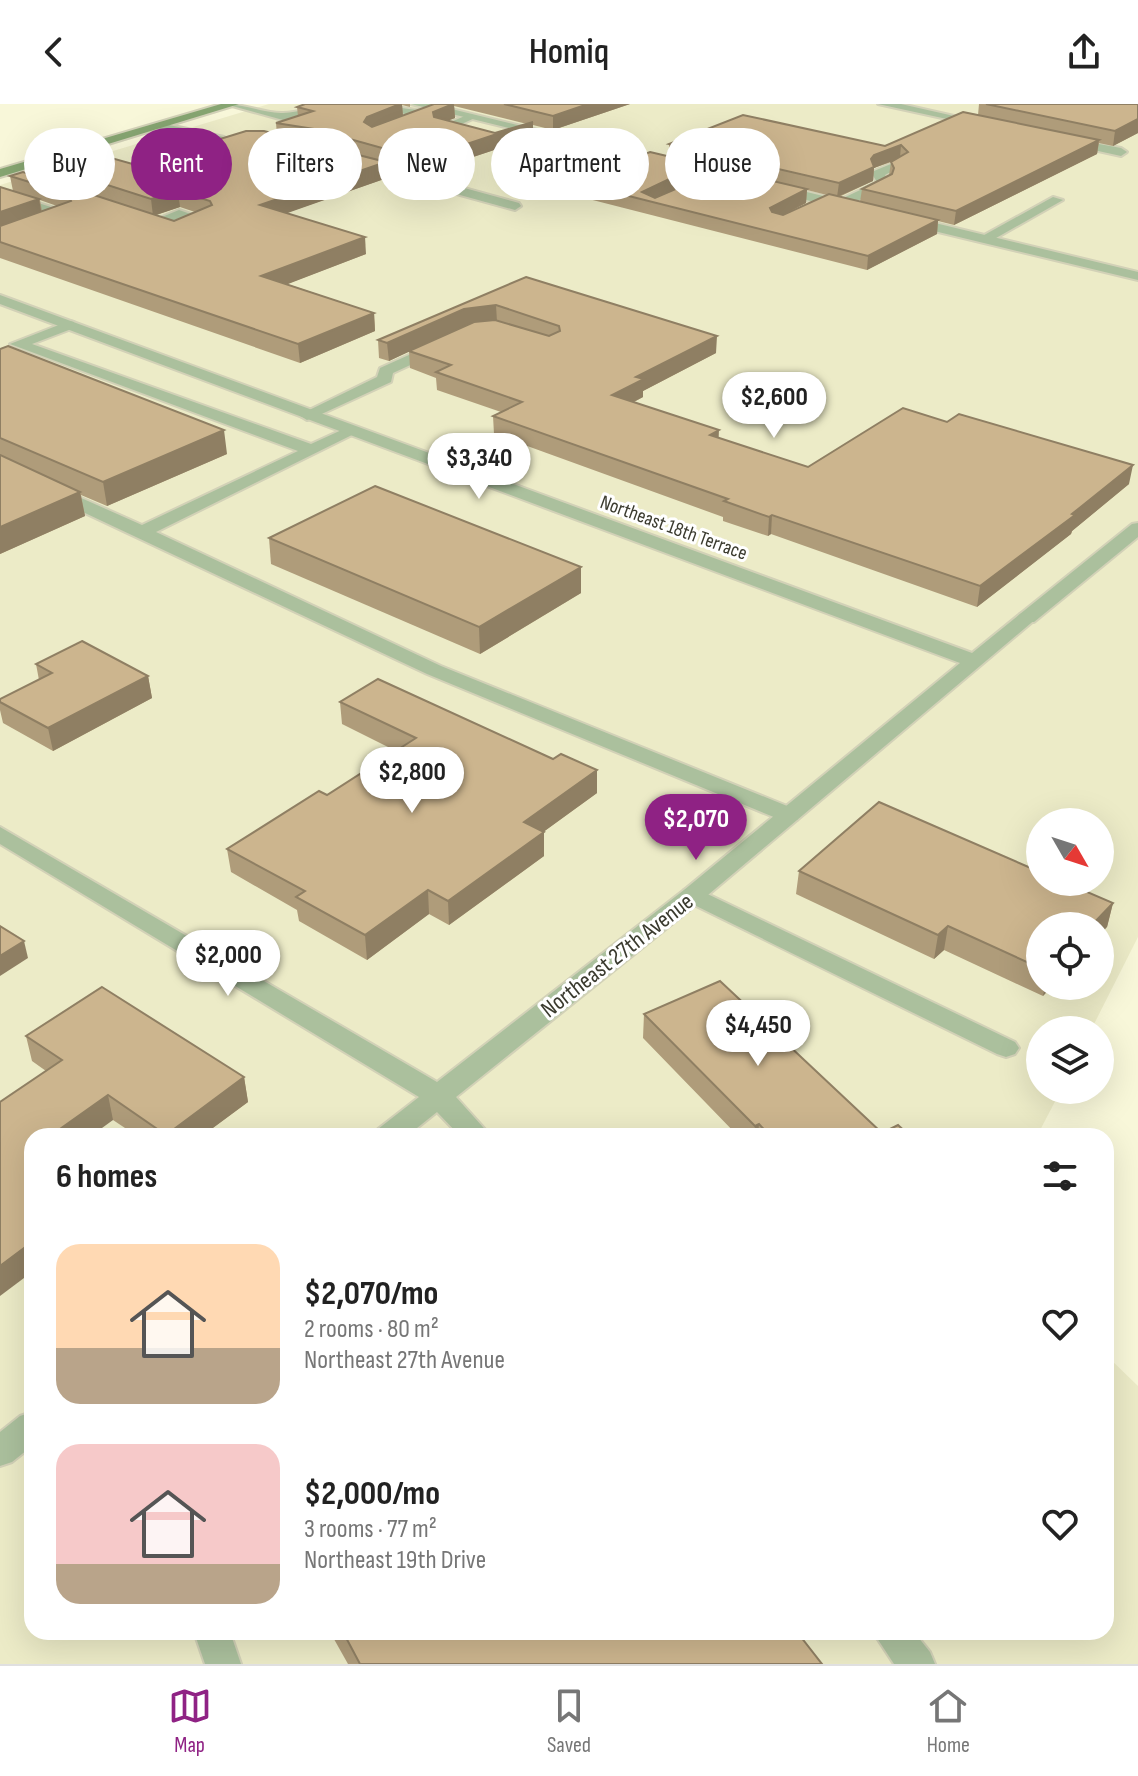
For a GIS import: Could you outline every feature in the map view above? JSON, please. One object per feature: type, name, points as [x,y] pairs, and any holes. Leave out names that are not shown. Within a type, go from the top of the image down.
[{"type":"main road","points":[[0,172],[232,104]]},
{"type":"street","points":[[232,104],[283,117],[329,104]]},
{"type":"street","points":[[373,104],[442,110],[514,128]]},
{"type":"street","points":[[884,104],[987,125]]},
{"type":"street","points":[[400,127],[421,110]]},
{"type":"street","points":[[444,128],[471,117]]},
{"type":"street","points":[[160,126],[169,128]]},
{"type":"street","points":[[1047,137],[1121,152]]},
{"type":"street","points":[[362,164],[515,206]]},
{"type":"street","points":[[841,204],[884,183],[878,174],[898,165]]},
{"type":"street","points":[[0,172],[19,178]]},
{"type":"street","points":[[780,190],[863,209]]},
{"type":"street","points":[[0,195],[65,216],[0,237]]},
{"type":"street","points":[[984,239],[1057,200]]},
{"type":"street","points":[[801,212],[825,201]]},
{"type":"street","points":[[893,217],[1138,276]]},
{"type":"street","points":[[138,218],[153,223]]},
{"type":"street","name":"Northeast 18th Terrace","points":[[0,299],[974,661]]},
{"type":"street","points":[[0,351],[69,325]]},
{"type":"street","points":[[307,415],[385,379],[385,371],[457,339]]},
{"type":"street","points":[[18,344],[312,450]]},
{"type":"street","points":[[142,532],[352,431]]},
{"type":"street","points":[[0,467],[434,670],[789,815]]},
{"type":"street","name":"Northeast 27th Avenue","points":[[398,1128],[693,895],[1138,528]]},
{"type":"street","points":[[0,834],[439,1096],[469,1128]]},
{"type":"street","points":[[693,895],[1006,1048]]},
{"type":"street","points":[[0,1452],[24,1432]]},
{"type":"street","points":[[215,1640],[223,1664]]},
{"type":"street","points":[[898,1640],[917,1664]]},
{"type":"shaded area","points":[[269,104],[1091,104],[1138,113],[1138,937],[1114,984],[1114,912],[1026,912],[1026,1000],[1106,1000],[1098,1016],[1026,1016],[1026,1104],[1054,1104],[1041,1128],[24,1128],[24,1640],[1114,1640],[1114,1363],[1138,1386],[1138,1664],[0,1664],[0,185],[24,178],[24,200],[115,200],[115,150],[131,146],[131,200],[232,200],[232,128],[189,128]]},
{"type":"building","points":[[305,104],[400,104],[367,117],[364,122],[372,127],[434,104],[453,104],[433,112],[434,117],[491,132],[491,136],[475,141],[475,128],[378,128],[378,147],[362,142],[362,128],[308,128],[276,123],[313,111],[297,107]]},
{"type":"building","points":[[504,104],[588,104],[553,116]]},
{"type":"building","points":[[986,104],[1138,104],[1138,119],[1115,131]]},
{"type":"building","points":[[963,112],[1099,140],[956,211],[862,189],[892,174],[894,168],[891,162],[908,152],[901,145],[874,155],[871,159],[874,167],[839,183],[780,169],[780,128],[710,128],[743,115],[885,146]]},
{"type":"building","points":[[248,131],[248,200],[275,200],[260,205],[365,237],[261,276],[374,313],[298,344],[0,242],[0,226],[71,200],[109,200],[174,221],[212,205],[207,200],[232,200],[232,135]]},
{"type":"building","points":[[649,152],[665,156],[665,181],[649,189]]},
{"type":"building","points":[[362,156],[378,160],[378,165],[362,170]]},
{"type":"building","points":[[115,159],[131,164],[131,193],[115,187]]},
{"type":"building","points":[[23,172],[24,180],[10,176]]},
{"type":"building","points":[[780,183],[807,189],[770,208],[772,212],[783,215],[829,194],[938,220],[868,256],[645,200],[649,200],[649,195],[655,198],[665,194],[665,200],[780,200]]},
{"type":"building","points":[[0,187],[24,194],[24,200],[36,200],[0,212]]},
{"type":"building","points":[[526,277],[717,336],[636,377],[644,379],[612,395],[719,430],[710,435],[808,467],[903,408],[947,422],[959,414],[1133,465],[1072,514],[1075,515],[980,586],[772,515],[769,517],[724,501],[728,499],[493,416],[522,402],[436,372],[451,365],[409,351],[474,322],[495,320],[549,336],[560,331],[559,326],[496,305],[464,309],[387,343],[378,340]]},
{"type":"building","points":[[8,346],[224,430],[103,482],[0,438],[0,349]]},
{"type":"building","points":[[0,455],[80,492],[0,527]]},
{"type":"building","points":[[375,486],[581,567],[479,627],[269,538]]},
{"type":"building","points":[[82,641],[148,676],[48,728],[0,702],[0,699],[52,673],[36,664]]},
{"type":"building","points":[[378,679],[553,759],[561,754],[597,770],[524,822],[544,832],[448,901],[428,890],[365,935],[296,897],[305,891],[227,849],[319,791],[327,795],[416,738],[340,702]]},
{"type":"building","points":[[879,802],[1026,866],[1026,896],[1097,896],[1113,903],[1104,912],[1026,912],[1026,962],[948,926],[938,935],[799,871]]},
{"type":"building","points":[[0,926],[24,941],[0,956]]},
{"type":"building","points":[[720,981],[877,1128],[755,1126],[644,1014]]},
{"type":"building","points":[[102,987],[244,1077],[175,1128],[156,1128],[108,1095],[61,1128],[24,1128],[24,1248],[0,1266],[0,1102],[62,1060],[26,1036]]},
{"type":"building","points":[[347,1640],[803,1640],[822,1664],[360,1664]]}]
